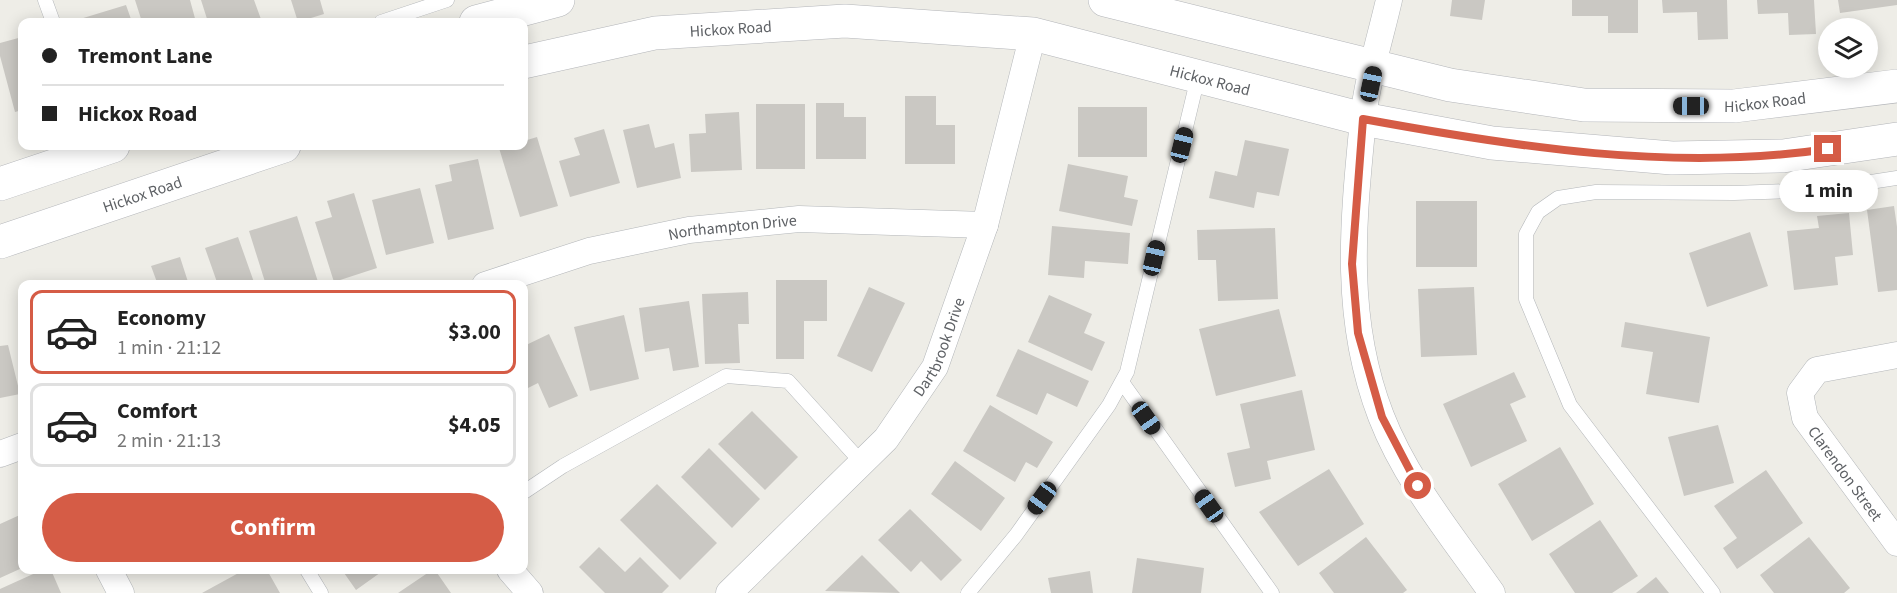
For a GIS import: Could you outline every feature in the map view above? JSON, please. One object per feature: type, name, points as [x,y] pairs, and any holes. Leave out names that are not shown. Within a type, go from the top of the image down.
[{"type":"street","points":[[491,18],[558,0]]},
{"type":"street","name":"Hickox Road","points":[[1105,0],[1450,85],[1584,105],[1734,106],[1897,86]]},
{"type":"street","points":[[1389,0],[1363,119],[1352,264],[1358,333],[1382,417],[1418,486],[1492,593]]},
{"type":"street","name":"Hickox Road","points":[[528,61],[655,33],[845,21],[1033,34],[1363,119],[1491,142],[1672,158],[1783,156],[1897,139]]},
{"type":"street","name":"Dartbrook Drive","points":[[729,593],[886,440],[935,368],[985,225],[1033,34]]},
{"type":"street","points":[[0,184],[101,150]]},
{"type":"street","name":"Hickox Road","points":[[0,242],[272,150]]},
{"type":"street","name":"Northampton Drive","points":[[501,280],[589,250],[689,230],[800,219],[985,225]]},
{"type":"street","name":"Clarendon Street","points":[[1897,355],[1817,370],[1800,393],[1805,418],[1897,543]]},
{"type":"street","points":[[0,454],[18,447]]},
{"type":"street","points":[[111,574],[121,593]]},
{"type":"street","points":[[513,574],[530,593]]},
{"type":"lane","points":[[45,0],[52,18]]},
{"type":"lane","points":[[393,18],[447,0]]},
{"type":"lane","points":[[969,593],[1016,535],[1109,405],[1127,372],[1198,77]]},
{"type":"lane","points":[[1713,593],[1570,405],[1526,299],[1526,234],[1538,212],[1557,198],[1596,192],[1734,193],[1819,190],[1897,178]]},
{"type":"lane","points":[[528,490],[594,449],[726,376],[789,381],[862,463]]},
{"type":"lane","points":[[1122,382],[1272,593]]},
{"type":"lane","points":[[309,574],[321,593]]},
{"type":"building","points":[[135,0],[190,0],[195,18],[141,18]]},
{"type":"building","points":[[201,0],[254,0],[261,18],[207,18]]},
{"type":"building","points":[[291,0],[320,0],[324,14],[311,18],[297,18]]},
{"type":"building","points":[[1452,0],[1485,0],[1482,20],[1450,16]]},
{"type":"building","points":[[1572,0],[1638,0],[1638,33],[1608,33],[1608,16],[1572,16]]},
{"type":"building","points":[[1662,0],[1727,0],[1728,39],[1698,40],[1697,12],[1663,13]]},
{"type":"building","points":[[1757,0],[1814,0],[1816,34],[1789,35],[1788,13],[1758,14]]},
{"type":"building","points":[[1838,0],[1897,0],[1897,5],[1840,13]]},
{"type":"building","points":[[126,5],[131,18],[83,18]]},
{"type":"building","points":[[18,38],[18,111],[15,112],[0,56],[0,43]]},
{"type":"building","points":[[905,96],[936,96],[936,125],[955,125],[955,164],[905,164]]},
{"type":"building","points":[[816,103],[844,103],[844,117],[866,117],[866,159],[816,159]]},
{"type":"building","points":[[756,104],[805,104],[805,169],[756,169]]},
{"type":"building","points":[[1078,107],[1147,107],[1147,157],[1078,157]]},
{"type":"building","points":[[739,112],[742,170],[691,172],[689,134],[706,133],[705,114]]},
{"type":"building","points":[[649,124],[655,148],[674,143],[681,178],[637,188],[623,130]]},
{"type":"building","points":[[604,129],[620,183],[570,197],[559,161],[580,155],[574,138]]},
{"type":"building","points":[[537,137],[558,206],[520,217],[500,150],[528,150],[528,140]]},
{"type":"building","points":[[1245,140],[1289,149],[1279,196],[1257,192],[1254,208],[1209,198],[1215,171],[1237,176]]},
{"type":"building","points":[[478,159],[494,229],[448,240],[435,185],[452,181],[449,165]]},
{"type":"building","points":[[1068,164],[1128,176],[1124,197],[1138,200],[1132,226],[1059,211]]},
{"type":"building","points":[[420,188],[434,243],[386,255],[372,200]]},
{"type":"building","points":[[354,193],[377,268],[333,280],[315,222],[332,217],[327,201]]},
{"type":"building","points":[[1416,201],[1477,201],[1477,267],[1416,267]]},
{"type":"building","points":[[1894,206],[1897,227],[1897,290],[1878,292],[1867,210]]},
{"type":"building","points":[[1849,213],[1853,255],[1835,257],[1838,285],[1794,290],[1787,231],[1819,228],[1817,216]]},
{"type":"building","points":[[297,216],[317,280],[264,280],[249,231]]},
{"type":"building","points":[[1052,226],[1130,233],[1128,264],[1085,261],[1084,278],[1048,275]]},
{"type":"building","points":[[1275,228],[1278,299],[1218,301],[1216,260],[1198,260],[1197,230]]},
{"type":"building","points":[[1750,232],[1768,286],[1707,307],[1689,253]]},
{"type":"building","points":[[238,237],[253,280],[216,280],[205,248]]},
{"type":"building","points":[[180,257],[187,280],[156,280],[151,266]]},
{"type":"building","points":[[776,280],[827,280],[827,321],[804,321],[804,359],[776,359]]},
{"type":"building","points":[[869,287],[905,303],[872,372],[837,356]]},
{"type":"building","points":[[1474,287],[1477,355],[1421,357],[1418,289]]},
{"type":"building","points":[[748,292],[749,324],[738,324],[740,363],[705,364],[702,294]]},
{"type":"building","points":[[1049,295],[1092,314],[1084,333],[1105,342],[1092,371],[1028,342]]},
{"type":"building","points":[[689,301],[699,367],[673,371],[669,348],[645,352],[639,308]]},
{"type":"building","points":[[1279,309],[1296,376],[1216,396],[1199,329]]},
{"type":"building","points":[[624,315],[639,379],[590,391],[574,327]]},
{"type":"building","points":[[1625,322],[1710,337],[1699,403],[1646,394],[1653,352],[1621,347]]},
{"type":"building","points":[[549,334],[578,396],[549,408],[538,383],[528,388],[528,344]]},
{"type":"building","points":[[8,345],[18,394],[0,398],[0,346]]},
{"type":"building","points":[[1018,349],[1089,381],[1077,407],[1047,393],[1037,415],[996,396]]},
{"type":"building","points":[[1514,372],[1526,397],[1510,404],[1527,441],[1471,467],[1443,404]]},
{"type":"building","points":[[1302,390],[1315,450],[1267,461],[1271,479],[1235,487],[1227,453],[1250,448],[1240,404]]},
{"type":"building","points":[[990,405],[1053,442],[1037,468],[1026,462],[1015,482],[963,451]]},
{"type":"building","points":[[752,411],[798,457],[765,490],[718,444]]},
{"type":"building","points":[[1718,425],[1734,483],[1684,496],[1668,437]]},
{"type":"building","points":[[1560,447],[1594,504],[1532,541],[1498,484]]},
{"type":"building","points":[[709,448],[760,499],[732,528],[681,477]]},
{"type":"building","points":[[955,461],[1005,498],[981,531],[931,494]]},
{"type":"building","points":[[1329,469],[1364,524],[1298,566],[1259,512]]},
{"type":"building","points":[[1766,470],[1803,523],[1737,569],[1723,548],[1737,538],[1714,506]]},
{"type":"building","points":[[657,484],[717,543],[680,580],[620,520]]},
{"type":"building","points":[[910,509],[962,560],[941,581],[921,561],[911,572],[878,540]]},
{"type":"building","points":[[18,516],[18,570],[0,578],[0,524]]},
{"type":"building","points":[[1600,520],[1638,576],[1612,593],[1575,593],[1549,554]]},
{"type":"building","points":[[1366,537],[1407,590],[1403,593],[1334,593],[1319,573]]},
{"type":"building","points":[[1809,537],[1850,588],[1844,593],[1774,593],[1760,575]]},
{"type":"building","points":[[599,547],[625,572],[640,557],[669,586],[662,593],[605,593],[579,567]]},
{"type":"building","points":[[862,555],[900,593],[825,591]]},
{"type":"building","points":[[1137,558],[1204,568],[1201,593],[1132,593]]},
{"type":"building","points":[[1090,571],[1093,593],[1051,593],[1048,578]]},
{"type":"building","points":[[33,574],[53,574],[61,593],[0,593],[0,589]]},
{"type":"building","points":[[237,574],[269,574],[280,593],[202,593]]},
{"type":"building","points":[[345,574],[378,574],[356,590]]},
{"type":"building","points":[[426,574],[438,574],[451,593],[398,593]]},
{"type":"building","points":[[1656,577],[1669,593],[1636,593]]},
{"type":"route","points":[[1418,486],[1382,417],[1358,333],[1352,264],[1363,119],[1491,142],[1650,157],[1783,156],[1828,149]]}]
